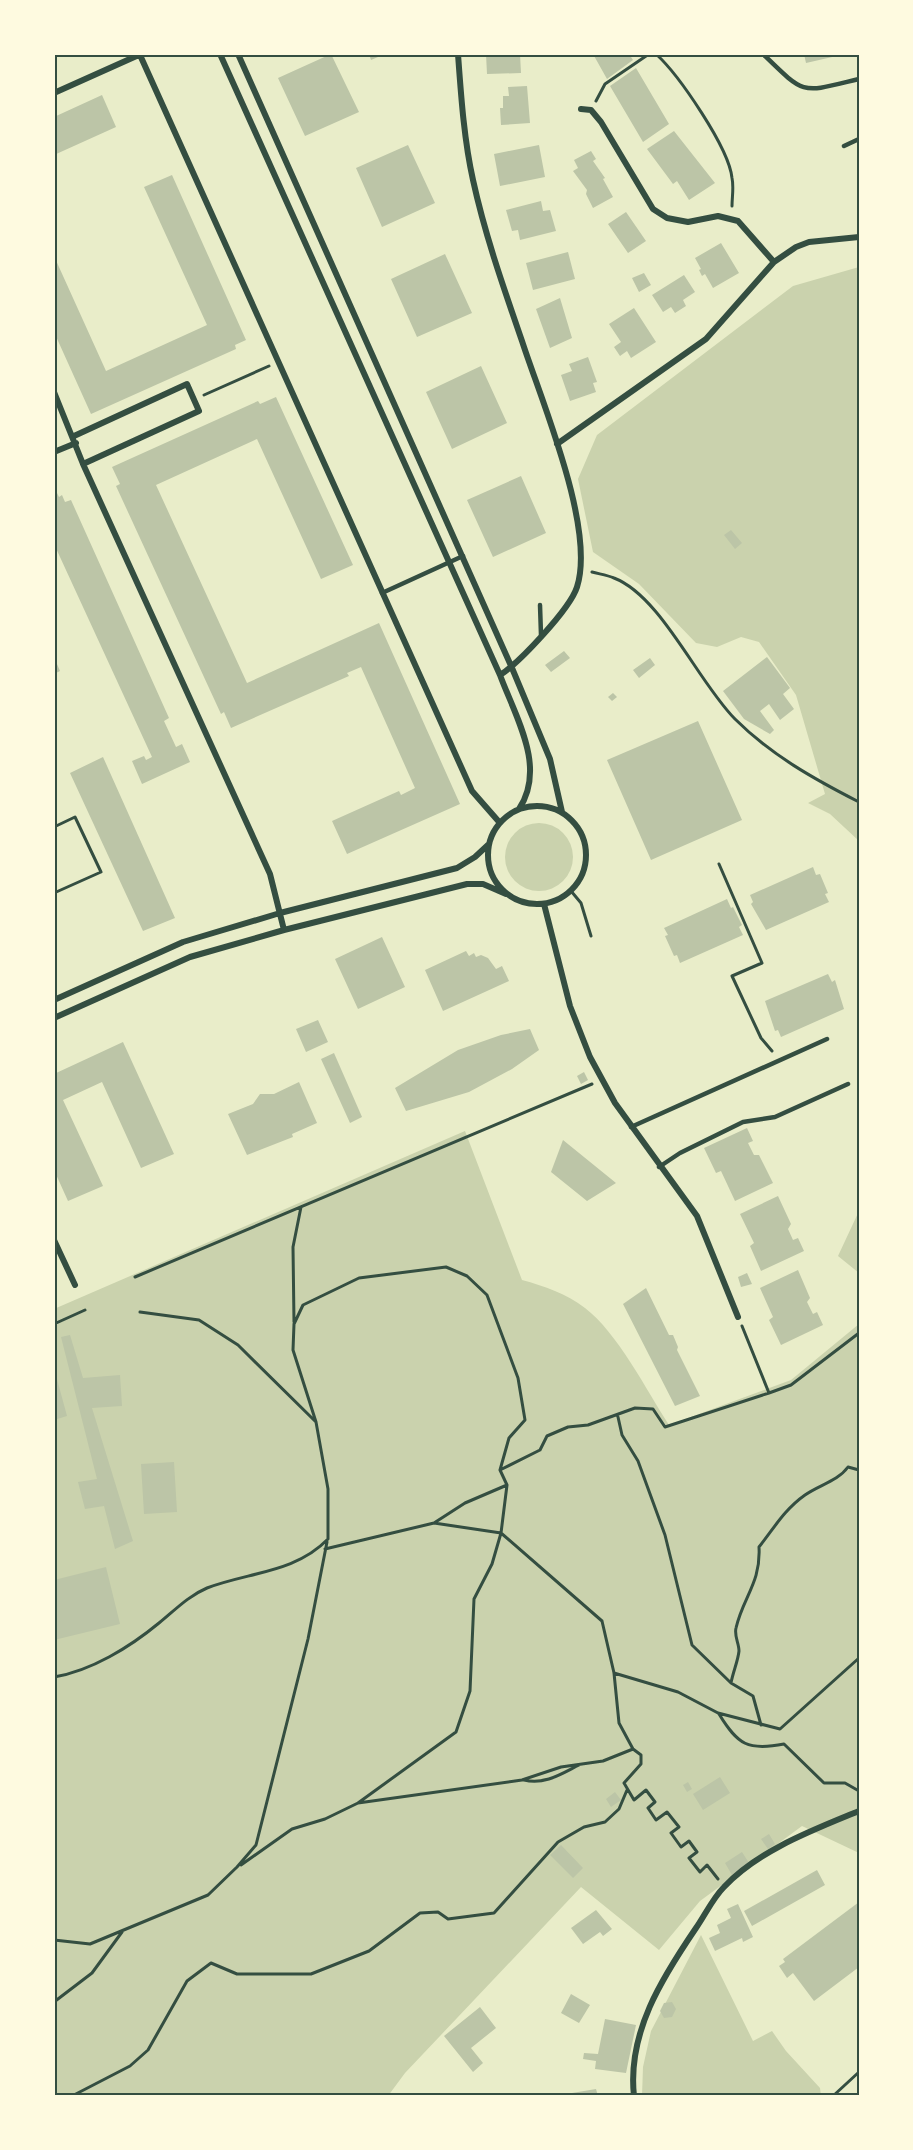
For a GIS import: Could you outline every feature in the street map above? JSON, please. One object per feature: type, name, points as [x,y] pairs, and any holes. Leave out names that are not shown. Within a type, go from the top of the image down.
[{"type":"street","points":[[220,54],[500,675],[527,746],[531,768],[527,797],[519,809],[500,822],[489,844],[487,858],[490,872],[506,894]]},
{"type":"street","points":[[238,54],[512,668],[550,759],[562,812]]},
{"type":"street","points":[[458,54],[473,179],[502,279],[574,500],[580,554],[577,587],[559,616],[512,668],[500,675]]},
{"type":"street","points":[[54,93],[139,55],[472,791],[500,822]]},
{"type":"street","points":[[581,109],[591,110],[653,209],[667,218],[688,222],[718,216],[738,221],[774,262]]},
{"type":"street","points":[[557,444],[706,339],[774,262],[796,247],[809,242],[859,237]]},
{"type":"street","points":[[54,452],[75,439],[187,384],[199,411],[83,464]]},
{"type":"street","points":[[54,392],[75,439],[83,464],[270,874],[284,930]]},
{"type":"street","points":[[54,1018],[190,957],[284,930],[467,884],[483,884],[524,903],[544,904],[559,900],[572,891],[581,879],[586,865],[586,849],[582,835],[574,822],[562,812],[548,807],[534,806],[519,809]]},
{"type":"street","points":[[54,1000],[183,942],[280,913],[457,868],[475,857],[489,844]]},
{"type":"street","points":[[544,904],[570,1006],[602,1080],[631,1127],[697,1216],[738,1317]]},
{"type":"street","points":[[54,1240],[75,1285]]},
{"type":"street","points":[[634,2096],[632,2081],[636,2048],[648,2009],[670,1965],[724,1887],[754,1864],[800,1836],[859,1811]]},
{"type":"lane","points":[[763,54],[792,83],[803,89],[818,89],[859,79]]},
{"type":"lane","points":[[844,146],[859,140]]},
{"type":"lane","points":[[382,593],[463,556]]},
{"type":"lane","points":[[540,605],[541,635]]},
{"type":"lane","points":[[631,1127],[827,1039]]},
{"type":"lane","points":[[659,1167],[680,1153],[743,1122],[775,1117],[848,1084]]},
{"type":"path","points":[[591,110],[605,84],[649,54]]},
{"type":"path","points":[[656,54],[685,89],[728,161],[732,178],[731,219]]},
{"type":"path","points":[[194,399],[278,362]]},
{"type":"path","points":[[579,569],[616,578],[641,596],[674,636],[707,687],[734,718],[771,752],[859,802]]},
{"type":"path","points":[[54,827],[75,817],[101,872],[54,893]]},
{"type":"path","points":[[719,864],[762,963],[732,976],[760,1038],[779,1060]]},
{"type":"path","points":[[572,891],[581,903],[591,936]]},
{"type":"path","points":[[135,1277],[602,1080]]},
{"type":"path","points":[[54,1940],[90,1944],[208,1895],[256,1845],[308,1639],[328,1539],[328,1489],[316,1422],[293,1350],[293,1247],[301,1207]]},
{"type":"path","points":[[237,1867],[292,1829],[325,1819],[358,1803],[456,1732],[470,1691],[474,1599],[492,1564],[501,1533],[507,1485],[500,1470],[509,1438],[525,1420],[518,1377],[487,1296],[467,1276],[446,1267],[359,1278],[303,1305],[294,1324]]},
{"type":"path","points":[[54,1324],[85,1310]]},
{"type":"path","points":[[140,1312],[199,1320],[238,1345],[316,1422]]},
{"type":"path","points":[[738,1317],[769,1393]]},
{"type":"path","points":[[500,1470],[540,1450],[547,1436],[568,1427],[588,1425],[618,1417],[635,1408],[653,1409],[665,1427],[791,1385],[859,1333]]},
{"type":"path","points":[[618,1417],[621,1435],[638,1461],[665,1535],[692,1645],[731,1683],[753,1696],[761,1725]]},
{"type":"path","points":[[731,1683],[739,1651],[735,1631],[740,1613],[754,1587],[759,1547],[779,1522],[783,1513],[803,1496],[823,1483],[841,1476],[848,1467],[859,1470]]},
{"type":"path","points":[[325,1549],[434,1523],[465,1503],[507,1485]]},
{"type":"path","points":[[434,1523],[501,1533],[602,1621],[614,1673],[619,1723],[633,1749],[641,1755],[641,1764],[624,1783],[627,1790],[634,1800],[646,1790],[656,1802],[648,1808],[656,1820],[667,1812],[679,1827],[671,1833],[681,1847],[689,1841],[697,1852],[689,1858],[699,1872],[707,1865],[724,1887]]},
{"type":"path","points":[[54,1677],[69,1674],[123,1650],[159,1624],[177,1606],[206,1589],[284,1568],[315,1552],[328,1539]]},
{"type":"path","points":[[614,1673],[678,1692],[718,1713],[780,1729],[859,1658]]},
{"type":"path","points":[[718,1713],[739,1740],[760,1749],[784,1744],[825,1783],[845,1783],[859,1791]]},
{"type":"path","points":[[358,1803],[522,1779],[561,1767],[603,1761],[633,1749]]},
{"type":"path","points":[[522,1779],[536,1783],[555,1778],[582,1764]]},
{"type":"path","points":[[72,2096],[130,2066],[148,2050],[187,1981],[211,1963],[237,1974],[311,1974],[369,1951],[420,1913],[438,1912],[448,1919],[494,1913],[558,1842],[584,1827],[605,1822],[620,1809],[627,1790]]},
{"type":"path","points":[[54,2002],[92,1973],[123,1930]]},
{"type":"path","points":[[833,2096],[859,2072]]},
{"type":"green space","points":[[859,267],[859,841],[830,814],[808,803],[825,794],[796,695],[759,642],[741,637],[717,647],[696,643],[639,584],[593,552],[578,479],[597,435],[793,286]]},
{"type":"green space","points":[[532,823],[546,823],[558,828],[568,838],[573,857],[568,876],[558,886],[546,891],[532,891],[520,886],[510,876],[505,864],[505,850],[510,838],[520,828]]},
{"type":"green space","points":[[465,1131],[522,1280],[563,1295],[578,1303],[597,1319],[620,1347],[669,1425],[791,1380],[859,1324],[859,1853],[802,1826],[700,1901],[659,1950],[581,1887],[405,2073],[388,2096],[54,2096],[54,1309]]},
{"type":"green space","points":[[859,1211],[859,1273],[838,1256]]},
{"type":"green space","points":[[701,1935],[753,2041],[772,2031],[786,2051],[820,2088],[821,2096],[642,2096],[643,2067],[651,2031]]},
{"type":"building","points":[[331,54],[359,112],[305,136],[278,78]]},
{"type":"building","points":[[369,54],[385,54],[371,60]]},
{"type":"building","points":[[486,54],[520,54],[521,73],[487,74]]},
{"type":"building","points":[[593,54],[629,54],[633,60],[607,79]]},
{"type":"building","points":[[804,54],[841,54],[841,55],[806,63]]},
{"type":"building","points":[[636,68],[669,124],[643,142],[610,86]]},
{"type":"building","points":[[527,86],[530,123],[501,125],[500,108],[503,108],[503,96],[509,96],[508,87]]},
{"type":"building","points":[[102,95],[116,127],[54,155],[54,117]]},
{"type":"building","points":[[674,131],[715,183],[689,200],[677,181],[673,184],[647,149]]},
{"type":"building","points":[[408,145],[435,203],[382,227],[356,168]]},
{"type":"building","points":[[539,145],[545,177],[500,186],[494,154]]},
{"type":"building","points":[[591,151],[596,159],[593,161],[605,178],[603,179],[613,197],[593,208],[586,194],[587,190],[573,171],[578,168],[574,160]]},
{"type":"building","points":[[172,175],[246,340],[235,345],[236,349],[91,414],[54,332],[54,256],[106,371],[207,325],[144,187]]},
{"type":"building","points":[[541,201],[543,211],[550,210],[556,231],[520,240],[518,230],[512,231],[506,210]]},
{"type":"building","points":[[626,212],[646,241],[628,253],[608,224]]},
{"type":"building","points":[[721,243],[739,273],[713,288],[705,274],[702,276],[695,258]]},
{"type":"building","points":[[568,252],[575,279],[533,290],[526,263]]},
{"type":"building","points":[[445,254],[472,313],[417,337],[391,279]]},
{"type":"building","points":[[644,273],[651,285],[639,292],[632,278]]},
{"type":"building","points":[[684,275],[695,292],[683,300],[686,306],[675,313],[671,307],[663,312],[652,295]]},
{"type":"building","points":[[560,298],[572,338],[550,348],[536,309]]},
{"type":"building","points":[[634,308],[656,342],[631,358],[627,351],[620,356],[614,347],[621,342],[609,324]]},
{"type":"building","points":[[588,357],[597,382],[593,383],[596,392],[570,401],[561,375],[572,371],[569,364]]},
{"type":"building","points":[[481,366],[507,423],[452,449],[426,392]]},
{"type":"building","points":[[276,397],[353,565],[321,579],[257,439],[156,485],[247,683],[379,623],[460,804],[347,854],[332,821],[399,791],[401,795],[415,788],[361,667],[347,673],[349,676],[231,728],[224,712],[221,714],[116,486],[120,484],[112,467],[258,401],[260,404]]},
{"type":"building","points":[[521,476],[546,533],[493,557],[467,500]]},
{"type":"building","points":[[57,493],[59,497],[62,495],[65,502],[71,500],[169,718],[164,721],[176,747],[182,744],[190,762],[142,784],[132,761],[144,756],[146,760],[152,757],[54,544],[54,495]]},
{"type":"building","points":[[731,530],[742,543],[735,549],[724,535]]},
{"type":"building","points":[[564,651],[570,658],[551,672],[545,665]]},
{"type":"building","points":[[54,657],[60,671],[54,674]]},
{"type":"building","points":[[767,657],[790,688],[783,694],[794,709],[780,720],[769,704],[760,711],[774,730],[770,734],[744,719],[723,691]]},
{"type":"building","points":[[650,658],[655,665],[639,678],[633,670]]},
{"type":"building","points":[[613,693],[617,697],[612,701],[608,697]]},
{"type":"building","points":[[698,721],[742,820],[651,860],[607,760]]},
{"type":"building","points":[[103,757],[175,918],[143,931],[70,773]]},
{"type":"building","points":[[813,867],[816,875],[820,874],[828,893],[825,894],[829,902],[766,930],[751,904],[753,902],[750,895]]},
{"type":"building","points":[[727,899],[742,925],[739,927],[743,935],[680,963],[677,955],[674,956],[664,928]]},
{"type":"building","points":[[382,937],[405,987],[358,1009],[335,959]]},
{"type":"building","points":[[466,951],[469,956],[474,953],[476,957],[481,955],[488,958],[496,969],[502,966],[509,981],[443,1011],[425,970]]},
{"type":"building","points":[[828,974],[832,982],[835,980],[844,1009],[781,1037],[778,1030],[775,1031],[765,1001]]},
{"type":"building","points":[[318,1020],[328,1042],[306,1052],[296,1029]]},
{"type":"building","points":[[530,1029],[539,1050],[512,1069],[469,1092],[406,1111],[395,1088],[458,1050],[501,1035]]},
{"type":"building","points":[[123,1042],[174,1154],[141,1168],[102,1082],[63,1100],[103,1186],[68,1201],[54,1170],[54,1074]]},
{"type":"building","points":[[334,1053],[362,1117],[350,1123],[321,1059]]},
{"type":"building","points":[[584,1072],[588,1080],[581,1084],[577,1076]]},
{"type":"building","points":[[299,1082],[317,1123],[292,1134],[293,1137],[247,1155],[228,1114],[253,1104],[260,1094],[274,1094]]},
{"type":"building","points":[[747,1128],[753,1141],[748,1143],[754,1155],[759,1155],[773,1183],[735,1201],[721,1171],[716,1173],[704,1148]]},
{"type":"building","points":[[563,1140],[616,1183],[587,1201],[551,1172]]},
{"type":"building","points":[[778,1196],[791,1224],[788,1229],[793,1240],[798,1238],[804,1251],[761,1271],[750,1246],[754,1243],[740,1214]]},
{"type":"building","points":[[798,1270],[810,1298],[807,1302],[813,1314],[817,1312],[823,1325],[781,1345],[769,1320],[773,1317],[760,1288]]},
{"type":"building","points":[[747,1273],[752,1284],[741,1287],[738,1277]]},
{"type":"building","points":[[646,1288],[669,1335],[673,1335],[677,1350],[700,1396],[675,1406],[623,1304]]},
{"type":"building","points":[[70,1335],[83,1378],[120,1375],[122,1406],[92,1408],[133,1541],[115,1549],[104,1506],[85,1509],[78,1482],[97,1479],[61,1337]]},
{"type":"building","points":[[54,1368],[67,1416],[54,1420]]},
{"type":"building","points":[[174,1462],[177,1512],[144,1514],[141,1464]]},
{"type":"building","points":[[106,1567],[120,1624],[54,1640],[54,1580]]},
{"type":"building","points":[[720,1777],[730,1793],[703,1810],[693,1794]]},
{"type":"building","points":[[688,1782],[692,1789],[687,1792],[683,1785]]},
{"type":"building","points":[[615,1792],[621,1800],[611,1807],[606,1799]]},
{"type":"building","points":[[769,1834],[775,1844],[768,1849],[761,1839]]},
{"type":"building","points":[[561,1845],[583,1868],[573,1878],[550,1855]]},
{"type":"building","points":[[742,1852],[749,1863],[732,1875],[725,1863]]},
{"type":"building","points":[[817,1870],[825,1885],[752,1926],[744,1911]]},
{"type":"building","points":[[859,1902],[859,1967],[814,2001],[793,1973],[787,1978],[779,1966],[785,1962],[783,1959]]},
{"type":"building","points":[[738,1904],[753,1937],[743,1942],[742,1938],[715,1951],[709,1938],[720,1933],[717,1925],[731,1918],[727,1909]]},
{"type":"building","points":[[596,1910],[612,1929],[603,1936],[600,1932],[583,1944],[571,1928]]},
{"type":"building","points":[[571,1994],[590,2005],[579,2023],[561,2013]]},
{"type":"building","points":[[672,2002],[676,2009],[672,2017],[664,2018],[660,2011],[664,2003]]},
{"type":"building","points":[[480,2007],[496,2028],[471,2048],[483,2063],[473,2072],[444,2036]]},
{"type":"building","points":[[605,2019],[636,2025],[626,2073],[595,2069],[596,2061],[583,2059],[584,2053],[598,2054]]},
{"type":"building","points":[[596,2089],[598,2096],[560,2096],[560,2095]]}]
